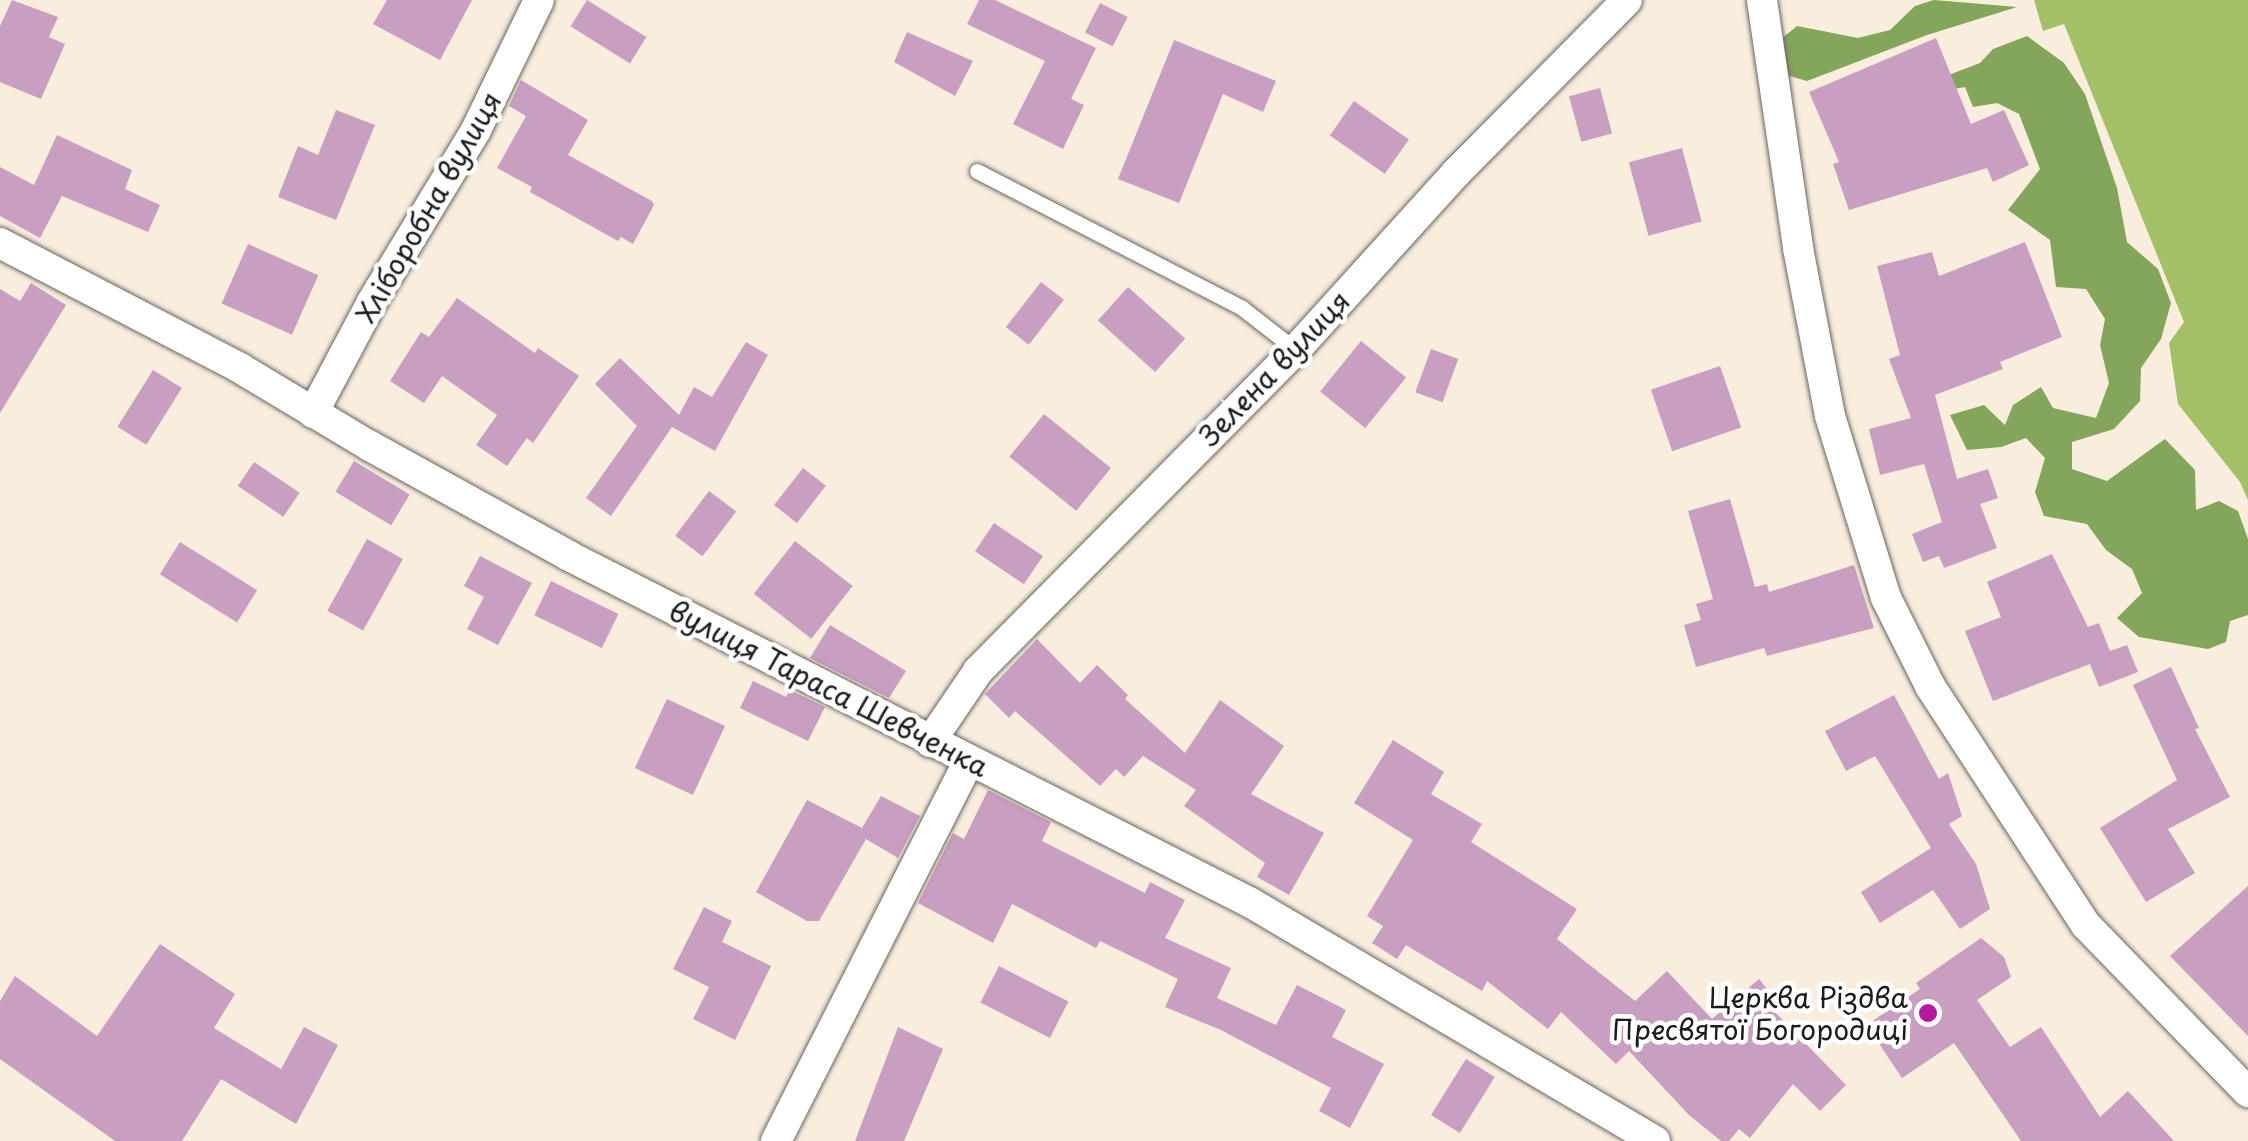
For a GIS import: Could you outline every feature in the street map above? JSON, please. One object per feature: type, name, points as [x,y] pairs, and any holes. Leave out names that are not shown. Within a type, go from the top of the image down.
[{"type":"street","name":"Хліборобна вулиця","points":[[313,412],[372,302],[476,130],[539,0]]},
{"type":"street","name":"Зелена вулиця","points":[[930,742],[978,671],[1296,350],[1456,172],[1627,0]]},
{"type":"street","points":[[1762,0],[1798,248],[1830,416],[1886,598],[1930,686],[2086,924],[2248,1092]]},
{"type":"street","name":"вулиця Тараса Шевченка","points":[[0,243],[240,368],[569,556],[792,666],[968,762],[1064,804],[1252,903],[1654,1141]]},
{"type":"street","points":[[776,1141],[968,762]]},
{"type":"lane","points":[[977,171],[1174,270],[1269,325],[1296,350]]},
{"type":"green space","points":[[1934,0],[2017,7],[1927,35],[1807,81],[1779,73],[1775,44],[1797,26],[1858,38],[1890,30],[1915,6]]},
{"type":"green space","points":[[2034,0],[2248,0],[2248,500],[2240,482],[2178,404],[2169,343],[2184,322],[2064,24],[2043,31]]},
{"type":"green space","points":[[2027,36],[2064,63],[2085,94],[2117,188],[2127,242],[2158,269],[2171,303],[2161,339],[2141,368],[2140,401],[2114,429],[2072,442],[2072,469],[2107,481],[2165,439],[2195,470],[2196,510],[2219,501],[2238,511],[2248,539],[2248,615],[2230,621],[2226,642],[2208,649],[2139,637],[2117,618],[2142,593],[2132,569],[2106,550],[2087,524],[2044,516],[2035,492],[2045,458],[2026,438],[2001,447],[1967,450],[1950,415],[1984,405],[2005,425],[2013,405],[2041,387],[2053,408],[2096,418],[2109,383],[2100,345],[2105,319],[2086,289],[2056,287],[2050,240],[2008,210],[2040,169],[2019,114],[1997,103],[1973,107],[1965,87],[1934,93],[1946,76],[1980,63],[1993,49]]},
{"type":"building","points":[[12,0],[58,17],[49,37],[65,44],[41,99],[0,82],[0,26]]},
{"type":"building","points":[[387,0],[472,0],[440,60],[373,24]]},
{"type":"building","points":[[587,0],[646,37],[630,63],[571,26]]},
{"type":"building","points":[[979,0],[995,0],[1096,48],[1071,99],[1084,105],[1063,149],[1013,124],[1045,61],[967,24]]},
{"type":"building","points":[[1100,3],[1128,17],[1113,46],[1085,32]]},
{"type":"building","points":[[907,32],[973,61],[955,96],[894,62]]},
{"type":"building","points":[[1936,38],[1971,124],[2004,110],[2029,165],[1993,182],[1987,168],[1849,210],[1833,164],[1839,162],[1809,92]]},
{"type":"building","points":[[1174,40],[1276,81],[1263,112],[1223,94],[1179,203],[1118,179]]},
{"type":"building","points":[[521,80],[588,120],[568,155],[652,201],[654,205],[633,244],[621,237],[618,241],[530,192],[532,187],[497,168],[526,116],[509,106]]},
{"type":"building","points":[[1600,88],[1612,133],[1581,142],[1569,96]]},
{"type":"building","points":[[1354,101],[1409,139],[1385,174],[1330,135]]},
{"type":"building","points":[[336,110],[375,125],[336,220],[278,197],[298,146],[318,155]]},
{"type":"building","points":[[57,135],[132,170],[125,189],[160,205],[148,232],[62,196],[40,238],[0,216],[0,167],[34,185]]},
{"type":"building","points":[[1682,148],[1702,221],[1649,236],[1629,162]]},
{"type":"building","points":[[2025,242],[2062,337],[2000,362],[2003,369],[1935,395],[1957,479],[1988,469],[1998,498],[1980,504],[1997,548],[1944,568],[1939,556],[1923,562],[1912,534],[1942,522],[1924,464],[1880,475],[1869,429],[1911,418],[1889,359],[1900,355],[1877,266],[1932,252],[1939,276]]},
{"type":"building","points":[[248,244],[318,275],[292,335],[222,303]]},
{"type":"building","points":[[1041,282],[1064,300],[1029,345],[1006,327]]},
{"type":"building","points":[[31,283],[66,305],[0,413],[0,289],[20,301]]},
{"type":"building","points":[[1128,287],[1185,339],[1155,372],[1098,320]]},
{"type":"building","points":[[457,298],[535,353],[538,348],[579,376],[533,443],[527,438],[507,466],[476,445],[497,415],[442,376],[424,403],[390,381],[421,332],[429,337]]},
{"type":"building","points":[[1361,341],[1406,378],[1365,428],[1320,392]]},
{"type":"building","points":[[746,342],[768,355],[715,451],[672,427],[611,516],[586,498],[637,426],[595,384],[620,358],[679,415],[694,387],[712,397]]},
{"type":"building","points":[[1431,349],[1458,359],[1443,402],[1415,392]]},
{"type":"building","points":[[1720,366],[1741,427],[1672,451],[1651,390]]},
{"type":"building","points":[[153,370],[182,388],[146,445],[117,427]]},
{"type":"building","points":[[1044,414],[1111,468],[1076,511],[1009,457]]},
{"type":"building","points":[[354,461],[410,494],[391,525],[335,492]]},
{"type":"building","points":[[254,462],[300,493],[283,517],[238,486]]},
{"type":"building","points":[[803,468],[826,486],[797,523],[774,505]]},
{"type":"building","points":[[709,491],[736,511],[702,556],[675,536]]},
{"type":"building","points":[[1730,499],[1755,587],[1767,584],[1769,592],[1854,565],[1874,628],[1767,656],[1764,648],[1696,667],[1684,625],[1701,620],[1696,604],[1713,599],[1688,511]]},
{"type":"building","points":[[994,523],[1043,556],[1024,584],[975,551]]},
{"type":"building","points":[[367,539],[403,559],[363,631],[327,611]]},
{"type":"building","points":[[795,541],[853,586],[811,639],[754,594]]},
{"type":"building","points":[[180,542],[257,590],[237,622],[160,574]]},
{"type":"building","points":[[2052,554],[2088,627],[2099,623],[2110,651],[2127,645],[2138,672],[2099,687],[2090,664],[1993,701],[1965,631],[2001,617],[1987,582]]},
{"type":"building","points":[[480,556],[532,583],[498,645],[467,629],[484,597],[464,586]]},
{"type":"building","points":[[551,581],[618,614],[602,648],[534,615]]},
{"type":"building","points":[[830,625],[906,671],[889,698],[810,658]]},
{"type":"building","points":[[1037,639],[1080,683],[1097,665],[1128,695],[1125,699],[1185,753],[1220,700],[1284,746],[1251,794],[1324,833],[1289,895],[1257,877],[1265,863],[1184,806],[1196,790],[1143,756],[1124,777],[1116,769],[1100,786],[1015,711],[1009,718],[985,694]]},
{"type":"building","points":[[2171,667],[2199,728],[2195,729],[2230,797],[2168,829],[2195,873],[2146,902],[2100,828],[2177,780],[2133,685]]},
{"type":"building","points":[[753,681],[786,697],[790,690],[825,707],[808,741],[740,708]]},
{"type":"building","points":[[1894,695],[1939,779],[1948,773],[1962,816],[1949,824],[1976,864],[1990,909],[1960,929],[1933,890],[1880,923],[1861,892],[1931,848],[1875,756],[1846,771],[1825,731]]},
{"type":"building","points":[[667,699],[725,726],[693,795],[635,768]]},
{"type":"building","points":[[1393,740],[1444,772],[1431,794],[1482,824],[1471,842],[1577,909],[1557,939],[1635,1001],[1667,971],[1712,1019],[1759,979],[1782,1007],[1775,1012],[1846,1085],[1820,1111],[1793,1084],[1750,1138],[1739,1129],[1729,1141],[1721,1141],[1689,1115],[1629,1051],[1616,1064],[1561,1012],[1548,1029],[1487,981],[1482,991],[1406,945],[1397,959],[1372,943],[1383,926],[1367,916],[1413,840],[1354,803]]},
{"type":"building","points":[[988,790],[1051,822],[1042,841],[1145,893],[1150,882],[1185,900],[1165,938],[1231,968],[1217,998],[1276,1025],[1297,985],[1346,1010],[1332,1037],[1384,1064],[1350,1128],[1319,1111],[1331,1088],[1221,1030],[1165,1007],[1178,979],[1100,941],[1096,948],[1012,904],[993,943],[918,903],[953,833],[964,839]]},
{"type":"building","points":[[881,796],[920,816],[898,858],[866,839],[819,921],[807,921],[756,892],[807,800],[862,828]]},
{"type":"building","points":[[2248,886],[2248,1036],[2170,956]]},
{"type":"building","points":[[704,907],[732,921],[722,942],[771,966],[735,1040],[693,1019],[709,987],[673,969]]},
{"type":"building","points":[[1981,938],[2004,957],[2011,977],[1977,1000],[2010,1047],[2041,1027],[2100,1117],[2128,1091],[2174,1141],[2021,1141],[1954,1043],[1902,1078],[1878,1042],[1874,1020],[1920,989],[1916,983]]},
{"type":"building","points":[[160,944],[235,994],[214,1028],[281,1069],[304,1027],[338,1045],[296,1124],[221,1079],[182,1141],[115,1141],[0,1059],[0,1001],[15,976],[97,1036]]},
{"type":"building","points":[[999,966],[1068,1001],[1050,1038],[980,1003]]},
{"type":"building","points":[[898,1027],[943,1049],[904,1141],[855,1141]]},
{"type":"building","points":[[1466,1059],[1495,1077],[1460,1133],[1431,1115]]},
{"type":"place","name":"Церква Різдва Пресвятої Богородиці","points":[[1928,1013]]}]
